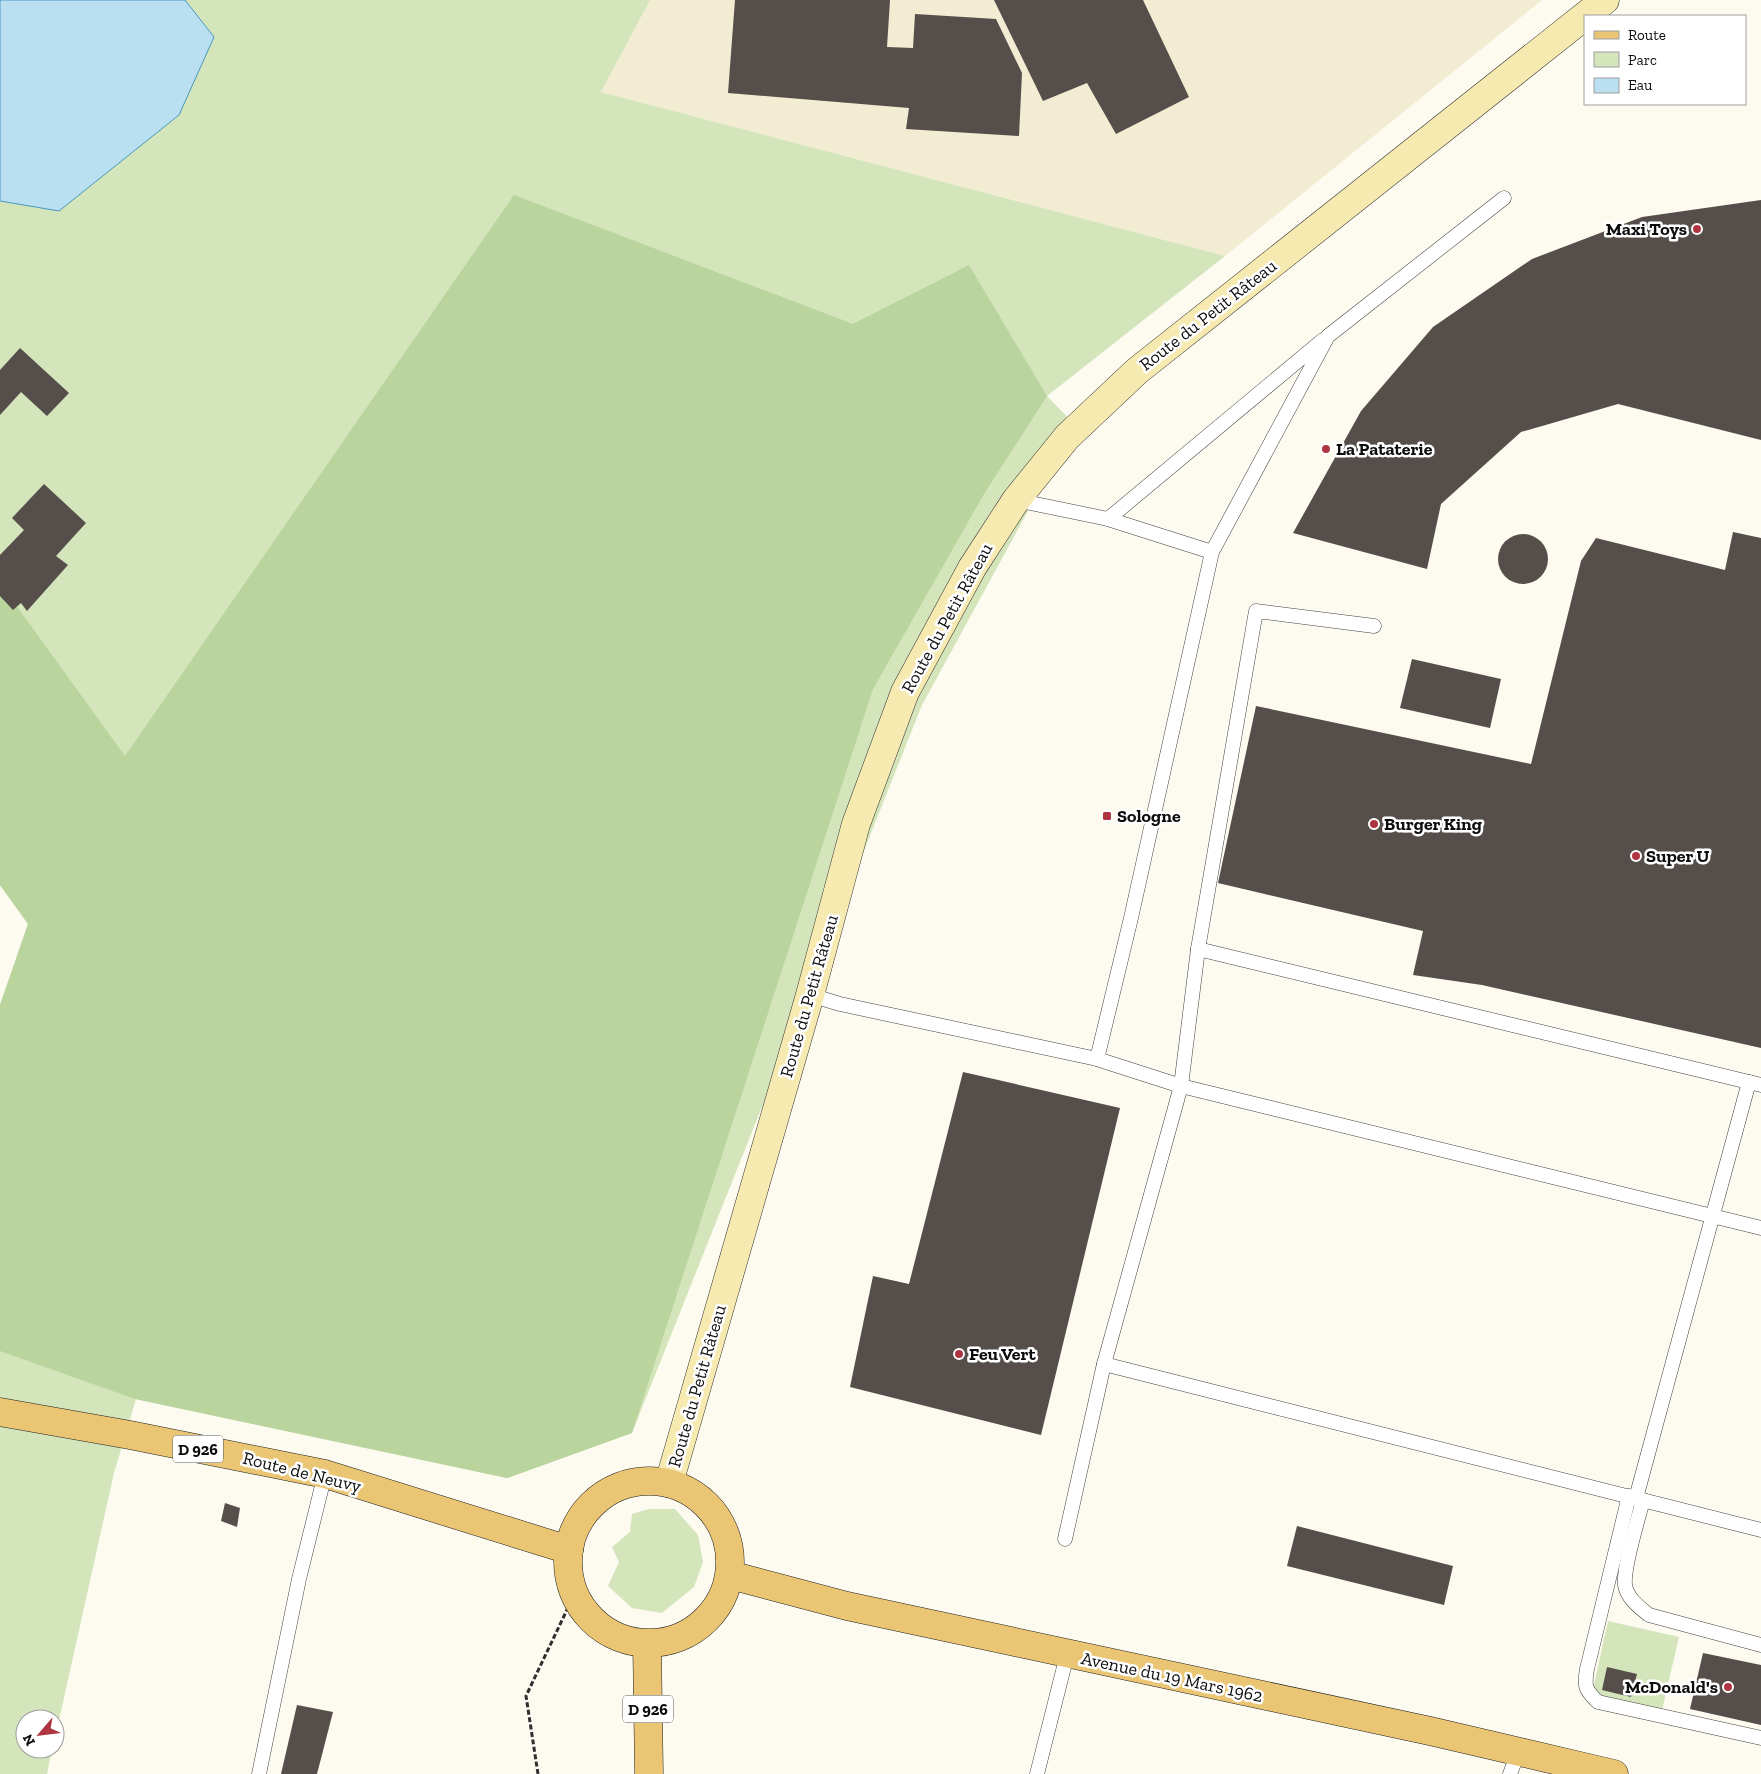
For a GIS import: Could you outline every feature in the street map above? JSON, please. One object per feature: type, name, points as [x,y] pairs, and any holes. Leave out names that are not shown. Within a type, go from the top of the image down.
[{"type":"main road","name":"Route de Neuvy","points":[[0,1412],[325,1474],[569,1550]]},
{"type":"main road","points":[[642,1481],[669,1483],[691,1492],[710,1507],[723,1527],[730,1550],[730,1575],[723,1597],[710,1617],[692,1632],[670,1642],[646,1644],[624,1640],[604,1630],[586,1614],[574,1595],[568,1573],[569,1550],[577,1524],[593,1502],[616,1487],[624,1485],[642,1481]]},
{"type":"main road","name":"Avenue du 19 Mars 1962","points":[[730,1575],[847,1606],[1067,1655],[1421,1729],[1514,1763],[1614,1774]]},
{"type":"main road","name":"D 926","points":[[646,1644],[649,1774]]},
{"type":"street","name":"Route du Petit Râteau","points":[[1586,15],[1605,0]]},
{"type":"street","name":"Route du Petit Râteau","points":[[669,1483],[810,995],[856,824],[905,692],[972,568],[1016,500],[1067,436],[1137,371],[1584,17]]},
{"type":"lane","points":[[1108,519],[1328,336],[1504,198]]},
{"type":"lane","points":[[1097,1059],[1131,918],[1212,552],[1328,336]]},
{"type":"lane","points":[[1016,500],[1108,519],[1212,552]]},
{"type":"lane","points":[[1065,1539],[1104,1364],[1181,1086],[1198,949],[1256,612],[1374,626]]},
{"type":"lane","points":[[1198,949],[1755,1084],[1712,1216],[1636,1498],[1586,1669],[1584,1683],[1588,1693],[1598,1702],[1761,1738]]},
{"type":"lane","points":[[810,995],[840,1004],[1097,1059],[1181,1086],[1761,1228]]},
{"type":"lane","points":[[1104,1364],[1761,1530]]},
{"type":"lane","points":[[259,1774],[300,1579],[325,1474]]},
{"type":"lane","points":[[1636,1498],[1625,1586],[1630,1597],[1649,1615],[1761,1646]]},
{"type":"lane","points":[[1037,1774],[1067,1655]]},
{"type":"path","points":[[538,1774],[526,1696],[574,1595]]},
{"type":"shaded area","points":[[650,0],[1542,0],[1225,256],[601,92]]},
{"type":"green space","points":[[0,0],[650,0],[601,92],[1225,256],[1047,396],[1075,425],[922,705],[632,1433],[507,1478],[136,1399],[114,1473],[61,1709],[15,1709],[15,1759],[50,1759],[47,1774],[0,1774],[0,1005],[28,924],[0,885]]},
{"type":"green space","points":[[514,195],[853,324],[969,265],[1047,396],[984,494],[873,689],[632,1433],[507,1478],[135,1399],[0,1351],[0,1005],[28,924],[0,885],[0,583],[125,756]]},
{"type":"green space","points":[[649,1509],[675,1509],[698,1535],[703,1562],[694,1587],[662,1613],[632,1608],[608,1586],[619,1562],[612,1547],[630,1532],[632,1514]]},
{"type":"green space","points":[[1608,1621],[1679,1637],[1662,1710],[1592,1694]]},
{"type":"water","points":[[0,0],[185,0],[214,37],[179,115],[59,211],[0,201]]},
{"type":"building","points":[[735,0],[890,0],[887,47],[913,48],[915,14],[996,19],[1022,73],[1019,136],[906,129],[909,108],[728,93]]},
{"type":"building","points":[[994,0],[1143,0],[1189,97],[1116,134],[1087,83],[1043,101]]},
{"type":"building","points":[[1761,200],[1761,440],[1618,404],[1521,432],[1441,504],[1427,569],[1293,533],[1361,411],[1433,327],[1532,259],[1642,217]]},
{"type":"building","points":[[20,348],[69,393],[47,416],[21,392],[0,415],[0,370]]},
{"type":"building","points":[[44,484],[86,523],[56,556],[68,565],[27,611],[21,603],[13,610],[0,596],[0,555],[24,530],[12,518]]},
{"type":"building","name":"Super U","points":[[1733,532],[1761,538],[1761,1048],[1482,985],[1413,975],[1423,931],[1218,883],[1256,706],[1531,764],[1581,561],[1596,538],[1725,570]]},
{"type":"building","points":[[1518,534],[1528,534],[1541,541],[1548,554],[1548,564],[1541,577],[1528,584],[1518,584],[1509,580],[1502,573],[1498,564],[1498,554],[1502,545],[1509,538]]},
{"type":"building","points":[[1412,659],[1501,679],[1490,728],[1400,708]]},
{"type":"building","points":[[963,1072],[1120,1108],[1041,1435],[850,1387],[873,1276],[909,1284]]},
{"type":"building","points":[[225,1503],[240,1508],[237,1527],[221,1521]]},
{"type":"building","points":[[1297,1526],[1453,1566],[1444,1605],[1287,1566]]},
{"type":"building","name":"McDonald's","points":[[1703,1653],[1761,1665],[1761,1725],[1690,1709]]},
{"type":"building","points":[[1607,1667],[1637,1674],[1631,1697],[1602,1690]]},
{"type":"building","points":[[297,1705],[333,1712],[317,1774],[281,1774]]},
{"type":"place","name":"Maxi Toys","points":[[1697,229]]},
{"type":"place","name":"La Pataterie","points":[[1326,449]]},
{"type":"place","name":"Sologne","points":[[1107,816]]},
{"type":"place","name":"Burger King","points":[[1374,824]]},
{"type":"place","name":"Super U","points":[[1636,856]]},
{"type":"place","name":"Feu Vert","points":[[959,1354]]},
{"type":"place","name":"McDonald's","points":[[1728,1687]]}]
